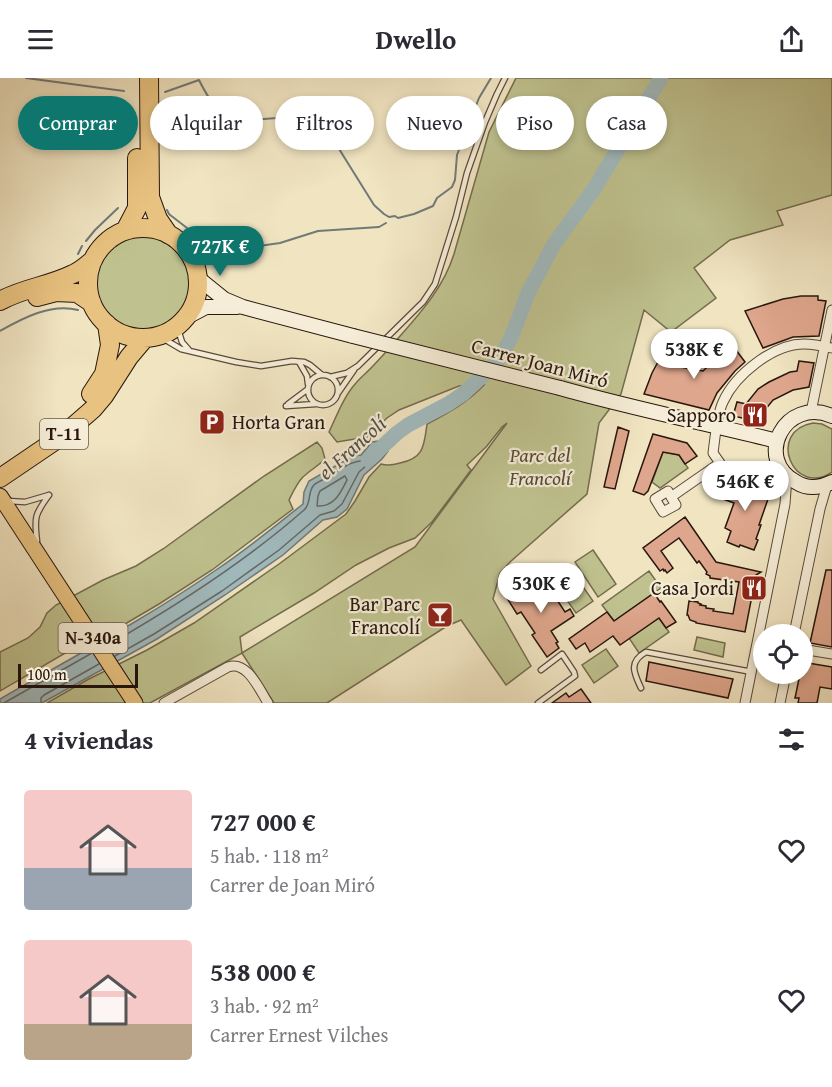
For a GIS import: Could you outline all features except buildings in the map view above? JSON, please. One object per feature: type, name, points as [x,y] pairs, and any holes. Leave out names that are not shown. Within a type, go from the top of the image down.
[{"type":"highway","points":[[137,78],[143,184],[158,219],[169,235]]},
{"type":"highway","points":[[125,231],[136,208],[143,184],[149,78]]},
{"type":"highway","points":[[0,301],[20,291],[76,273],[93,260],[106,242],[118,234],[143,228],[152,229],[169,235],[184,246],[194,262],[198,278],[196,296],[190,312],[181,322]]},
{"type":"highway","points":[[93,260],[88,277],[89,294],[101,318],[114,329],[128,336],[152,337]]},
{"type":"highway","points":[[0,312],[25,300],[56,292],[77,294],[92,303]]},
{"type":"highway","name":"T-11","points":[[0,478],[80,422],[104,396],[129,357],[152,337],[181,322]]},
{"type":"highway","name":"T-11","points":[[0,464],[73,415],[95,390],[104,374],[110,345],[107,324]]},
{"type":"main road","name":"N-340a","points":[[1,498],[135,703]]},
{"type":"street","points":[[198,278],[223,303]]},
{"type":"street","name":"Carrer Joan Miró","points":[[181,322],[206,307],[223,303],[615,403],[777,441]]},
{"type":"street","points":[[811,412],[828,347],[832,309]]},
{"type":"street","points":[[671,497],[720,463],[713,453],[722,403],[732,388],[757,361],[788,347],[803,344],[828,347]]},
{"type":"street","points":[[830,484],[814,487],[803,486],[793,481],[778,463],[776,450],[783,428],[790,420],[802,413],[831,412]]},
{"type":"street","points":[[746,703],[785,504],[787,476]]},
{"type":"street","points":[[796,624],[820,508],[830,484]]},
{"type":"street","points":[[813,651],[832,654]]},
{"type":"street","points":[[164,703],[234,665],[247,671],[268,703]]},
{"type":"street","points":[[780,703],[784,684]]},
{"type":"lane","points":[[322,375],[314,378],[308,387],[286,406],[321,405],[333,401],[358,366],[423,302],[435,284],[467,173],[496,94],[505,78]]},
{"type":"lane","points":[[181,322],[182,342],[191,352]]},
{"type":"lane","points":[[152,337],[191,352],[261,366],[299,362],[310,365],[322,375],[330,377],[347,373],[358,366]]},
{"type":"lane","points":[[299,362],[307,376],[310,398],[317,404]]},
{"type":"lane","points":[[330,377],[336,384],[337,394]]},
{"type":"lane","points":[[1,498],[25,502],[50,495],[38,510],[34,522],[38,555]]},
{"type":"lane","points":[[641,688],[634,672],[634,666],[637,659],[646,652],[752,672]]},
{"type":"lane","points":[[538,703],[575,676],[562,654],[541,670]]},
{"type":"green space","name":"Parc del Francolí","points":[[516,78],[832,78],[832,195],[777,211],[783,225],[730,240],[694,268],[716,298],[671,332],[644,310],[621,394],[599,423],[587,494],[500,573],[493,599],[531,666],[506,685],[461,620],[447,626],[327,703],[274,703],[242,653],[150,703],[47,703],[194,623],[279,564],[346,514],[369,477],[381,464],[397,464],[414,458],[423,445],[427,424],[464,402],[484,385],[459,386],[399,410],[367,437],[337,442],[329,432],[352,388],[417,316],[445,277],[454,254],[484,149],[496,118],[496,150],[574,150],[574,96],[507,96]],"holes":[[[507,423],[415,547],[242,653],[240,637],[356,565],[415,538],[432,522],[471,470],[467,465]]]},
{"type":"green space","points":[[144,234],[162,238],[178,248],[188,264],[192,282],[188,300],[178,316],[162,326],[144,330],[126,326],[110,316],[100,300],[96,282],[100,264],[110,248],[126,238]]},
{"type":"green space","points":[[813,423],[832,429],[832,472],[818,478],[806,476],[796,470],[790,460],[788,449],[791,438],[799,428]]},
{"type":"green space","points":[[317,442],[322,448],[325,459],[298,483],[289,500],[293,509],[212,570],[159,604],[125,624],[79,645],[0,691],[0,652],[28,638],[40,627],[47,613],[56,605],[103,580],[136,566],[264,476]]},
{"type":"green space","points":[[663,452],[679,455],[688,468],[660,488],[652,482]]},
{"type":"green space","points":[[593,550],[616,584],[598,597],[575,562]]},
{"type":"green space","points":[[569,567],[593,601],[576,613],[552,579]]},
{"type":"green space","points":[[649,571],[661,588],[614,621],[602,605]]},
{"type":"green space","points":[[659,618],[669,632],[639,653],[629,638]]},
{"type":"green space","points":[[697,637],[725,643],[723,657],[694,650]]},
{"type":"green space","points":[[606,649],[618,666],[594,683],[582,665]]},
{"type":"water","points":[[379,441],[388,451],[364,475],[347,509],[337,517],[323,520],[283,555],[157,639],[42,703],[0,703],[0,699],[190,588],[303,504],[304,492],[309,481],[353,456],[361,455],[372,442]]},
{"type":"waterway","points":[[26,78],[124,91]]},
{"type":"waterway","points":[[165,92],[199,80],[226,127],[251,120],[291,115],[302,116],[316,112],[374,205],[389,217],[398,218],[433,206],[437,198],[452,187],[455,180],[457,155],[479,98],[491,78]]},
{"type":"waterway","name":"el Francolí","points":[[368,460],[408,425],[463,394],[497,362],[511,338],[528,293],[554,244],[594,189],[661,78]]},
{"type":"waterway","points":[[86,241],[118,208]]},
{"type":"waterway","points":[[167,210],[198,238],[209,257],[280,243],[318,231],[379,227],[386,223]]},
{"type":"waterway","points":[[78,254],[82,246]]},
{"type":"waterway","points":[[0,331],[48,310],[68,308],[78,310]]},
{"type":"place","name":"Sapporo","points":[[755,415]]},
{"type":"place","name":"Horta Gran","points":[[212,422]]},
{"type":"place","name":"Casa Jordi","points":[[754,588]]},
{"type":"place","name":"Bar Parc Francolí","points":[[440,615]]}]
